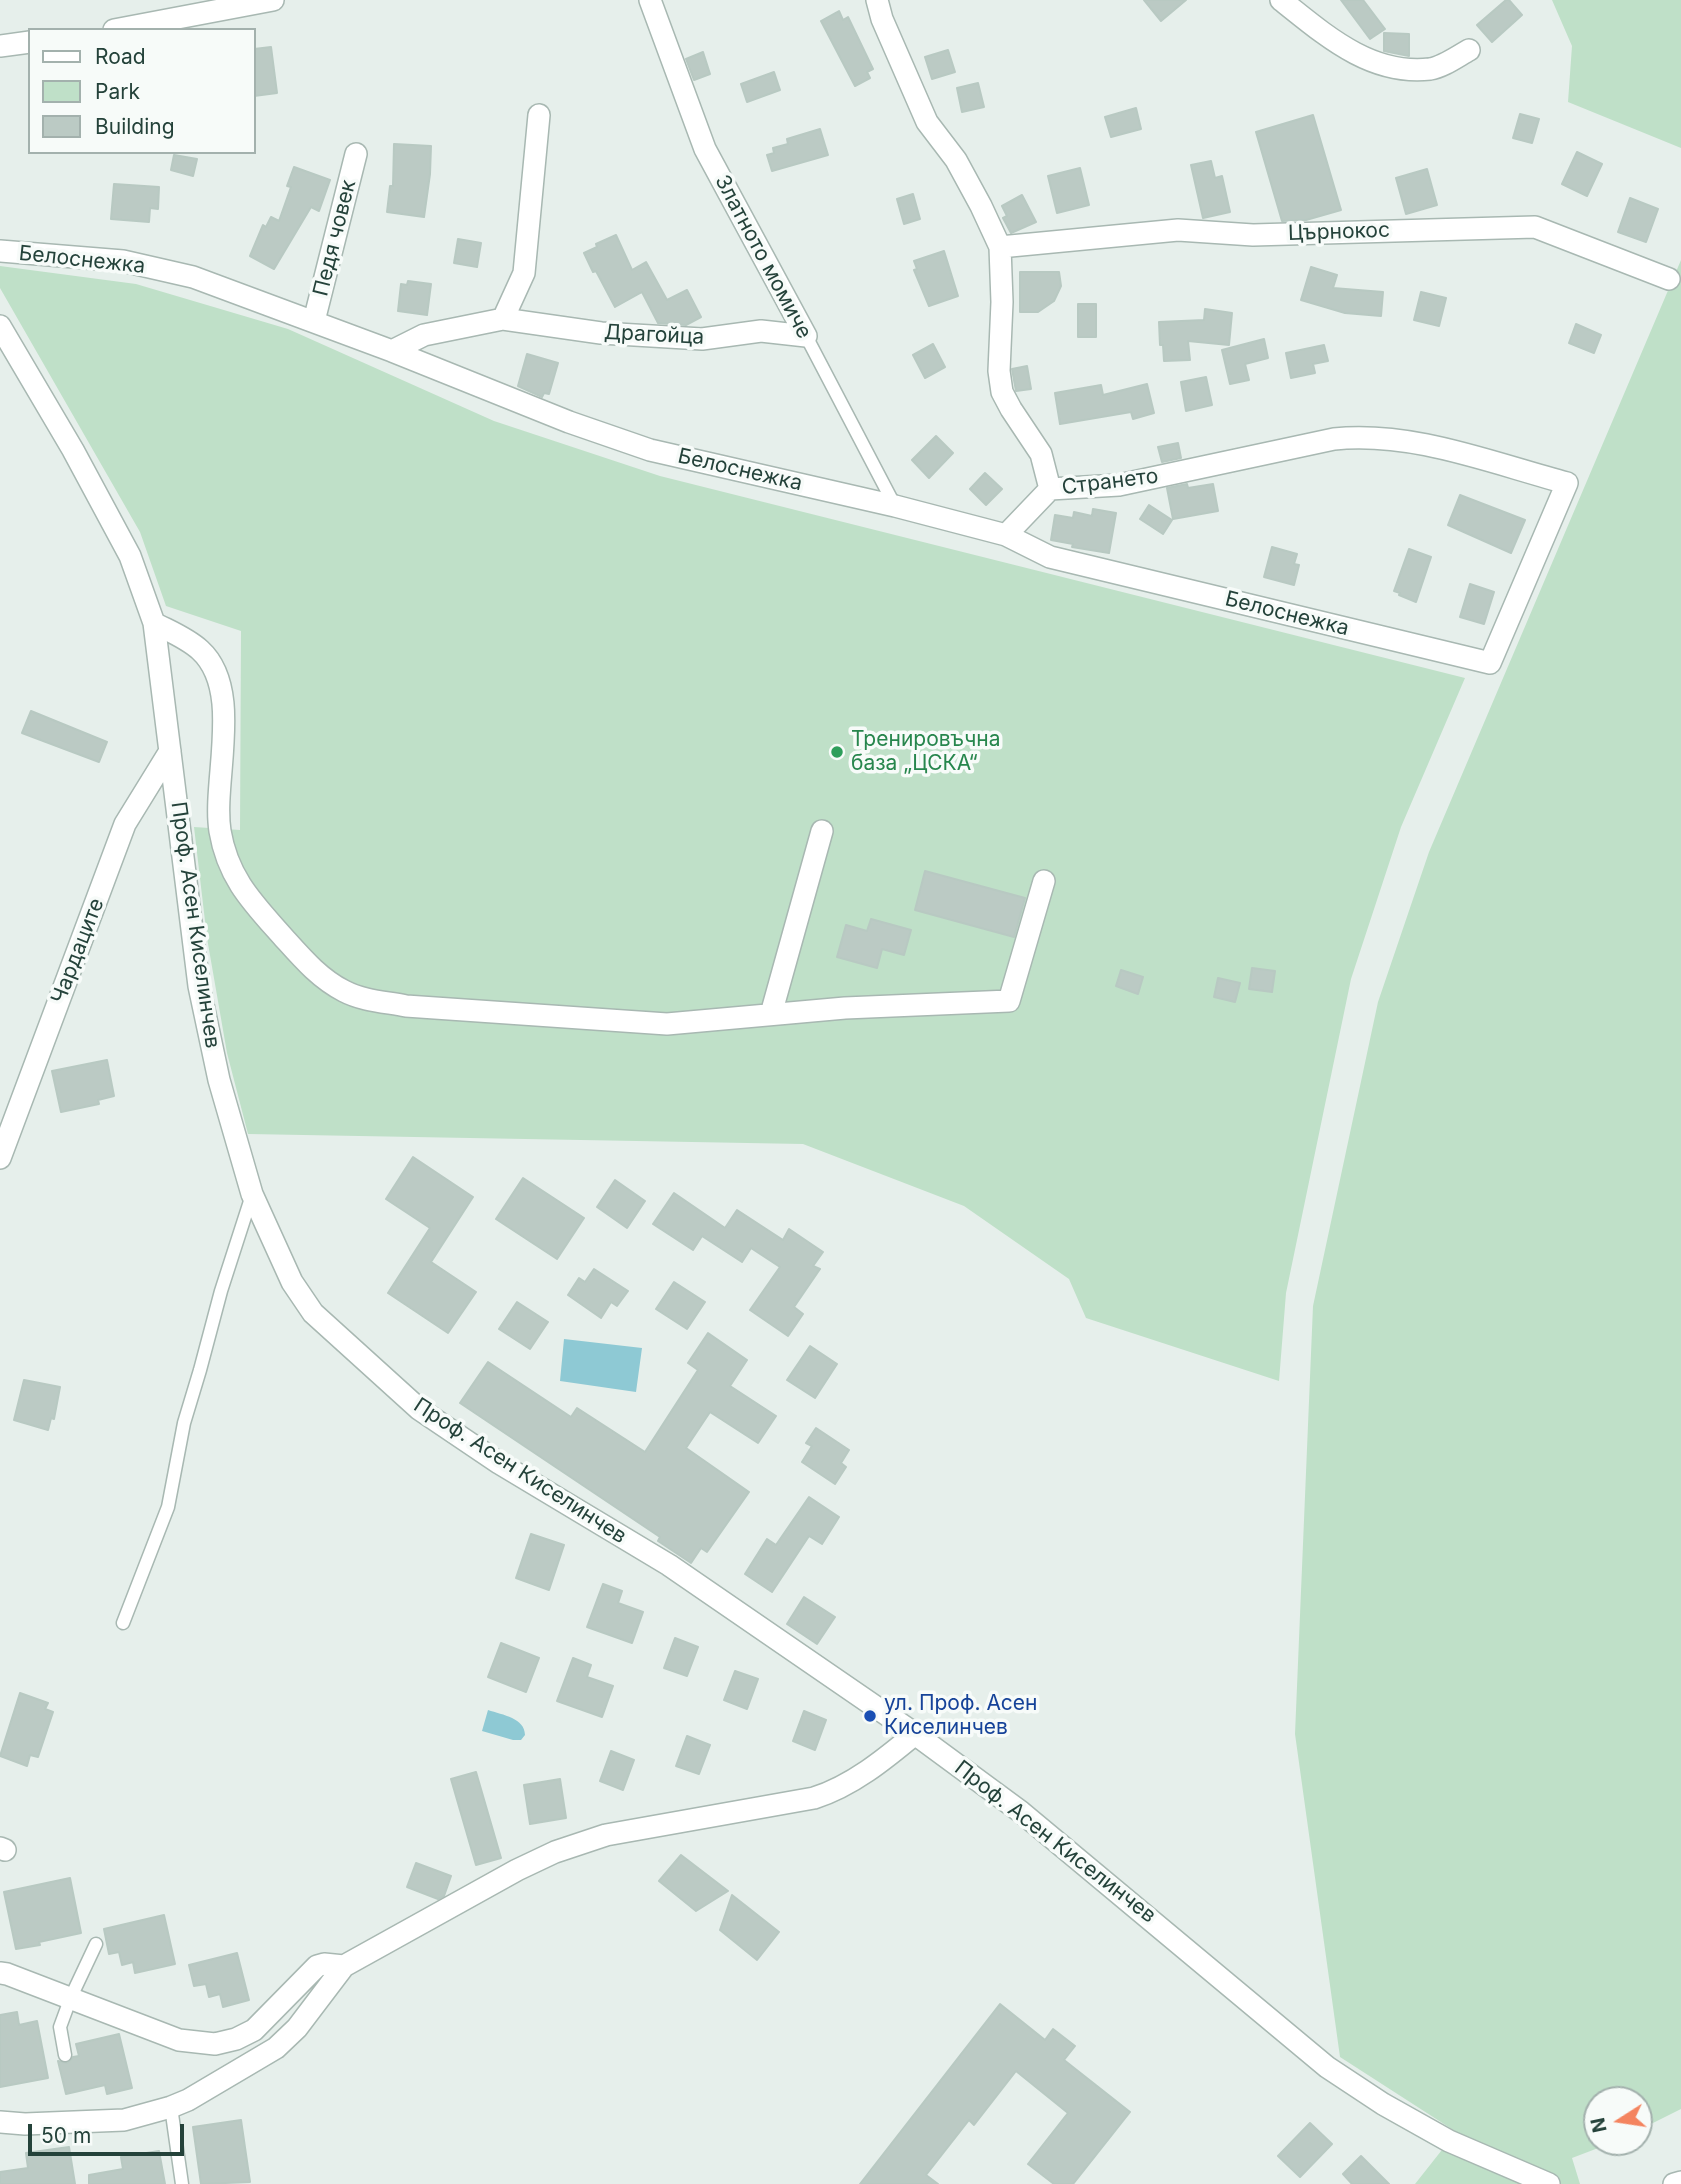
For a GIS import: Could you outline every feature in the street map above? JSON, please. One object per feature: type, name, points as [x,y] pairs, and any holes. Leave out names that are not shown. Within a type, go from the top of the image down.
[{"type":"street","points":[[125,28],[273,0]]},
{"type":"street","name":"Златното момиче","points":[[650,0],[705,149],[806,336]]},
{"type":"street","name":"Странето","points":[[877,0],[892,43],[927,122],[956,160],[1000,247],[1002,302],[999,371],[1002,391],[1041,454],[1050,489],[1119,485],[1334,439],[1362,436],[1427,445],[1567,484],[1490,663]]},
{"type":"street","points":[[1281,0],[1334,42],[1368,61],[1394,68],[1432,69],[1469,50]]},
{"type":"street","points":[[0,46],[28,42]]},
{"type":"street","points":[[503,319],[524,273],[539,115]]},
{"type":"street","name":"Педя човек","points":[[314,321],[356,154]]},
{"type":"street","name":"Църнокос","points":[[1000,247],[1178,230],[1253,235],[1535,227],[1669,279]]},
{"type":"street","name":"Белоснежка","points":[[0,251],[123,261],[193,277],[392,351],[569,422],[650,450],[895,506],[1006,535],[1051,557],[1490,663]]},
{"type":"street","name":"Драгойца","points":[[392,351],[424,335],[503,319],[601,333],[690,339],[761,331],[806,336]]},
{"type":"street","name":"Проф. Асен Киселинчев","points":[[0,326],[73,450],[130,556],[154,623],[199,986],[219,1080],[253,1195],[292,1282],[313,1313],[419,1409],[499,1463],[669,1565],[915,1734],[1021,1812],[1328,2067],[1383,2104],[1438,2135],[1526,2179],[1549,2184]]},
{"type":"street","points":[[1006,535],[1050,489]]},
{"type":"street","points":[[154,623],[190,642],[202,652],[216,678],[224,718],[219,829],[233,876],[246,895],[315,971],[344,991],[371,1000],[406,1006],[634,1023],[703,1023],[771,1014],[1009,1001],[1044,881]]},
{"type":"street","name":"Чардаците","points":[[0,1158],[125,824],[170,751]]},
{"type":"street","points":[[771,1014],[822,831]]},
{"type":"street","points":[[0,2122],[25,2124],[124,2120],[172,2107],[276,2048],[298,2028],[345,1966],[517,1870],[555,1852],[635,1828],[814,1798],[833,1792],[915,1734]]},
{"type":"street","points":[[0,1973],[71,1997],[179,2040],[215,2044],[254,2031],[317,1966],[345,1966]]},
{"type":"street","points":[[1674,2184],[1681,2182]]},
{"type":"lane","name":"Златното момиче","points":[[806,336],[895,506]]},
{"type":"lane","points":[[123,1623],[168,1507],[184,1423],[201,1370],[220,1291],[253,1195]]},
{"type":"lane","points":[[65,2054],[60,2027],[96,1944]]},
{"type":"lane","points":[[172,2107],[182,2184]]},
{"type":"green space","points":[[1552,0],[1681,0],[1681,148],[1568,102],[1572,46]]},
{"type":"green space","points":[[1681,260],[1681,2109],[1653,2123],[1653,2086],[1583,2086],[1583,2154],[1572,2158],[1580,2184],[1415,2184],[1449,2141],[1475,2144],[1340,2057],[1295,1734],[1313,1306],[1378,1002],[1429,852]]},
{"type":"green space","name":"Тренировъчна база „ЦСКА“","points":[[0,266],[136,284],[288,329],[494,421],[660,476],[1465,678],[1401,827],[1351,979],[1286,1293],[1279,1381],[1086,1318],[1069,1279],[964,1206],[803,1144],[248,1134],[227,1053],[207,938],[194,827],[240,830],[241,631],[166,606],[140,532],[0,288]]},
{"type":"water","points":[[564,1339],[642,1348],[636,1392],[560,1381]]},
{"type":"water","points":[[488,1710],[517,1721],[524,1729],[525,1735],[521,1740],[513,1740],[482,1731]]},
{"type":"building","points":[[1144,0],[1186,0],[1161,21]]},
{"type":"building","points":[[1341,0],[1363,0],[1385,29],[1370,39]]},
{"type":"building","points":[[1506,0],[1522,15],[1492,42],[1477,25]]},
{"type":"building","points":[[839,11],[843,20],[848,17],[873,69],[867,72],[870,78],[855,86],[821,21]]},
{"type":"building","points":[[1384,33],[1409,34],[1409,56],[1384,51]]},
{"type":"building","points":[[271,47],[277,93],[256,96],[256,49]]},
{"type":"building","points":[[948,50],[955,72],[932,79],[925,57]]},
{"type":"building","points":[[703,52],[710,74],[694,80],[686,59]]},
{"type":"building","points":[[774,72],[780,90],[747,102],[741,84]]},
{"type":"building","points":[[978,83],[984,107],[962,112],[957,88]]},
{"type":"building","points":[[1136,108],[1141,129],[1111,137],[1105,117]]},
{"type":"building","points":[[1520,114],[1539,119],[1532,143],[1513,138]]},
{"type":"building","points":[[1313,115],[1341,210],[1306,220],[1282,221],[1256,132]]},
{"type":"building","points":[[820,129],[828,155],[772,171],[767,155],[774,153],[773,148],[788,144],[787,139]]},
{"type":"building","points":[[394,144],[431,146],[424,217],[387,212],[390,186],[393,186]]},
{"type":"building","points":[[1577,152],[1602,164],[1587,196],[1562,184]]},
{"type":"building","points":[[174,155],[197,159],[193,176],[171,170]]},
{"type":"building","points":[[1211,161],[1215,178],[1222,176],[1230,212],[1203,218],[1191,165]]},
{"type":"building","points":[[294,167],[330,180],[319,211],[311,207],[274,269],[250,256],[263,225],[266,227],[271,217],[279,221],[291,187],[287,186]]},
{"type":"building","points":[[1080,168],[1089,205],[1057,213],[1048,176]]},
{"type":"building","points":[[1427,169],[1437,205],[1406,214],[1396,178]]},
{"type":"building","points":[[114,184],[159,187],[158,209],[150,208],[149,222],[111,219]]},
{"type":"building","points":[[913,194],[920,219],[904,224],[897,199]]},
{"type":"building","points":[[1022,195],[1036,222],[1011,233],[1003,218],[1007,216],[1002,206]]},
{"type":"building","points":[[1630,198],[1658,209],[1646,242],[1618,232]]},
{"type":"building","points":[[616,235],[632,270],[646,262],[667,300],[687,290],[701,317],[686,325],[658,323],[642,292],[615,307],[584,253]]},
{"type":"building","points":[[458,239],[481,243],[477,267],[454,263]]},
{"type":"building","points":[[944,251],[958,296],[929,306],[914,270],[917,269],[914,261]]},
{"type":"building","points":[[1311,267],[1337,275],[1333,288],[1383,292],[1381,316],[1345,313],[1301,300]]},
{"type":"building","points":[[1020,272],[1059,272],[1061,286],[1054,301],[1038,312],[1020,312]]},
{"type":"building","points":[[408,281],[431,284],[427,315],[398,311],[401,284],[407,285]]},
{"type":"building","points":[[1421,292],[1446,298],[1439,326],[1414,320]]},
{"type":"building","points":[[1078,304],[1096,304],[1096,337],[1078,337]]},
{"type":"building","points":[[1205,309],[1232,313],[1229,345],[1188,341],[1190,360],[1164,361],[1159,322],[1204,320]]},
{"type":"building","points":[[1576,324],[1601,335],[1594,353],[1569,343]]},
{"type":"building","points":[[1264,339],[1268,358],[1245,364],[1249,380],[1230,384],[1222,350]]},
{"type":"building","points":[[933,344],[945,367],[925,378],[913,355]]},
{"type":"building","points":[[1324,345],[1328,361],[1313,364],[1315,373],[1291,378],[1286,353]]},
{"type":"building","points":[[527,354],[558,363],[549,394],[544,393],[542,397],[518,386]]},
{"type":"building","points":[[1027,366],[1031,389],[1016,391],[1012,369]]},
{"type":"building","points":[[1206,377],[1212,405],[1186,411],[1181,382]]},
{"type":"building","points":[[1147,384],[1154,413],[1133,419],[1131,412],[1060,424],[1055,393],[1101,385],[1103,395]]},
{"type":"building","points":[[936,436],[953,453],[929,478],[912,460]]},
{"type":"building","points":[[1178,443],[1181,458],[1162,462],[1158,447]]},
{"type":"building","points":[[985,473],[1002,489],[986,505],[970,489]]},
{"type":"building","points":[[1187,484],[1188,488],[1213,484],[1218,511],[1173,519],[1167,488]]},
{"type":"building","points":[[1460,495],[1525,520],[1511,553],[1448,525]]},
{"type":"building","points":[[1149,505],[1172,520],[1163,534],[1140,519]]},
{"type":"building","points":[[1093,509],[1116,513],[1109,553],[1072,547],[1073,544],[1051,540],[1055,515],[1073,518],[1074,512],[1092,516]]},
{"type":"building","points":[[1272,547],[1297,554],[1294,564],[1299,565],[1294,585],[1264,577]]},
{"type":"building","points":[[1409,549],[1431,557],[1416,602],[1394,591]]},
{"type":"building","points":[[1470,584],[1494,592],[1484,624],[1460,617]]},
{"type":"building","points":[[31,711],[107,742],[99,762],[22,733]]},
{"type":"building","points":[[925,871],[1025,898],[1014,937],[915,910]]},
{"type":"building","points":[[871,919],[911,930],[904,955],[882,949],[877,968],[837,957],[846,925],[867,931]]},
{"type":"building","points":[[1252,968],[1275,971],[1272,992],[1249,989]]},
{"type":"building","points":[[1121,970],[1143,977],[1138,994],[1116,986]]},
{"type":"building","points":[[1218,978],[1240,983],[1235,1002],[1214,997]]},
{"type":"building","points":[[107,1060],[114,1096],[98,1100],[99,1104],[61,1112],[52,1071]]},
{"type":"building","points":[[413,1157],[473,1197],[431,1262],[476,1292],[448,1333],[388,1293],[430,1228],[386,1199]]},
{"type":"building","points":[[523,1178],[584,1218],[557,1259],[496,1219]]},
{"type":"building","points":[[615,1180],[645,1201],[627,1228],[597,1207]]},
{"type":"building","points":[[674,1193],[725,1228],[737,1210],[783,1240],[789,1229],[823,1252],[813,1266],[820,1269],[794,1307],[803,1314],[788,1336],[750,1310],[780,1267],[751,1248],[742,1262],[702,1236],[693,1250],[653,1224]]},
{"type":"building","points":[[594,1269],[628,1291],[617,1306],[611,1302],[601,1318],[568,1295],[579,1278],[585,1282]]},
{"type":"building","points":[[674,1282],[705,1302],[687,1329],[656,1309]]},
{"type":"building","points":[[517,1302],[548,1322],[530,1349],[499,1329]]},
{"type":"building","points":[[708,1333],[747,1360],[730,1386],[776,1416],[758,1443],[710,1412],[686,1448],[749,1492],[707,1552],[701,1548],[691,1563],[658,1541],[660,1537],[460,1403],[488,1362],[571,1417],[577,1408],[645,1452],[698,1370],[688,1363]]},
{"type":"building","points":[[810,1346],[837,1364],[815,1398],[787,1380]]},
{"type":"building","points":[[24,1380],[60,1387],[54,1419],[51,1418],[48,1430],[14,1420]]},
{"type":"building","points":[[816,1428],[849,1450],[841,1463],[846,1467],[835,1484],[802,1462],[812,1446],[806,1443]]},
{"type":"building","points":[[809,1497],[839,1517],[822,1544],[809,1536],[772,1592],[745,1574],[767,1539],[776,1545]]},
{"type":"building","points":[[531,1534],[564,1545],[549,1590],[516,1578]]},
{"type":"building","points":[[603,1584],[622,1591],[618,1603],[643,1612],[632,1643],[587,1627]]},
{"type":"building","points":[[804,1597],[835,1617],[817,1644],[787,1624]]},
{"type":"building","points":[[675,1638],[698,1647],[687,1676],[664,1668]]},
{"type":"building","points":[[501,1643],[539,1658],[526,1692],[488,1677]]},
{"type":"building","points":[[573,1658],[591,1665],[587,1677],[613,1686],[602,1717],[557,1701]]},
{"type":"building","points":[[735,1671],[758,1679],[747,1709],[724,1700]]},
{"type":"building","points":[[20,1693],[48,1703],[45,1709],[53,1712],[38,1757],[30,1755],[27,1766],[0,1756]]},
{"type":"building","points":[[804,1711],[826,1720],[815,1750],[793,1741]]},
{"type":"building","points":[[687,1736],[710,1745],[699,1774],[676,1766]]},
{"type":"building","points":[[611,1751],[634,1760],[623,1790],[600,1781]]},
{"type":"building","points":[[476,1772],[501,1858],[476,1865],[451,1779]]},
{"type":"building","points":[[560,1779],[566,1818],[530,1824],[524,1785]]},
{"type":"building","points":[[681,1855],[728,1891],[696,1911],[659,1881]]},
{"type":"building","points":[[416,1863],[451,1876],[444,1896],[438,1899],[407,1887]]},
{"type":"building","points":[[70,1878],[81,1933],[16,1949],[4,1892]]},
{"type":"building","points":[[732,1895],[779,1932],[757,1960],[720,1930]]},
{"type":"building","points":[[164,1915],[175,1964],[135,1973],[133,1962],[122,1965],[119,1952],[109,1954],[104,1929]]},
{"type":"building","points":[[237,1953],[249,2000],[223,2007],[220,1994],[209,1997],[206,1984],[194,1986],[189,1965]]},
{"type":"building","points":[[1000,2004],[1045,2040],[1053,2029],[1075,2046],[1064,2060],[1130,2112],[1073,2184],[1054,2184],[1028,2164],[1068,2113],[1016,2071],[974,2125],[969,2120],[926,2175],[938,2184],[860,2184]]},
{"type":"building","points":[[17,2012],[19,2025],[37,2021],[48,2078],[0,2087],[0,2015]]},
{"type":"building","points":[[119,2034],[132,2088],[107,2094],[105,2085],[66,2094],[58,2061],[67,2063],[73,2057],[79,2056],[76,2044]]},
{"type":"building","points":[[241,2120],[250,2182],[201,2184],[193,2127]]},
{"type":"building","points":[[1310,2123],[1332,2144],[1300,2177],[1278,2156]]},
{"type":"building","points":[[69,2147],[75,2184],[0,2184],[0,2172],[28,2168],[26,2153]]},
{"type":"building","points":[[159,2151],[165,2184],[89,2184],[89,2175],[123,2169],[121,2157]]},
{"type":"building","points":[[1361,2156],[1389,2184],[1352,2184],[1343,2174]]},
{"type":"place","name":"Тренировъчна база „ЦСКА“","points":[[837,752]]},
{"type":"place","name":"ул. Проф. Асен Киселинчев","points":[[870,1716]]}]
